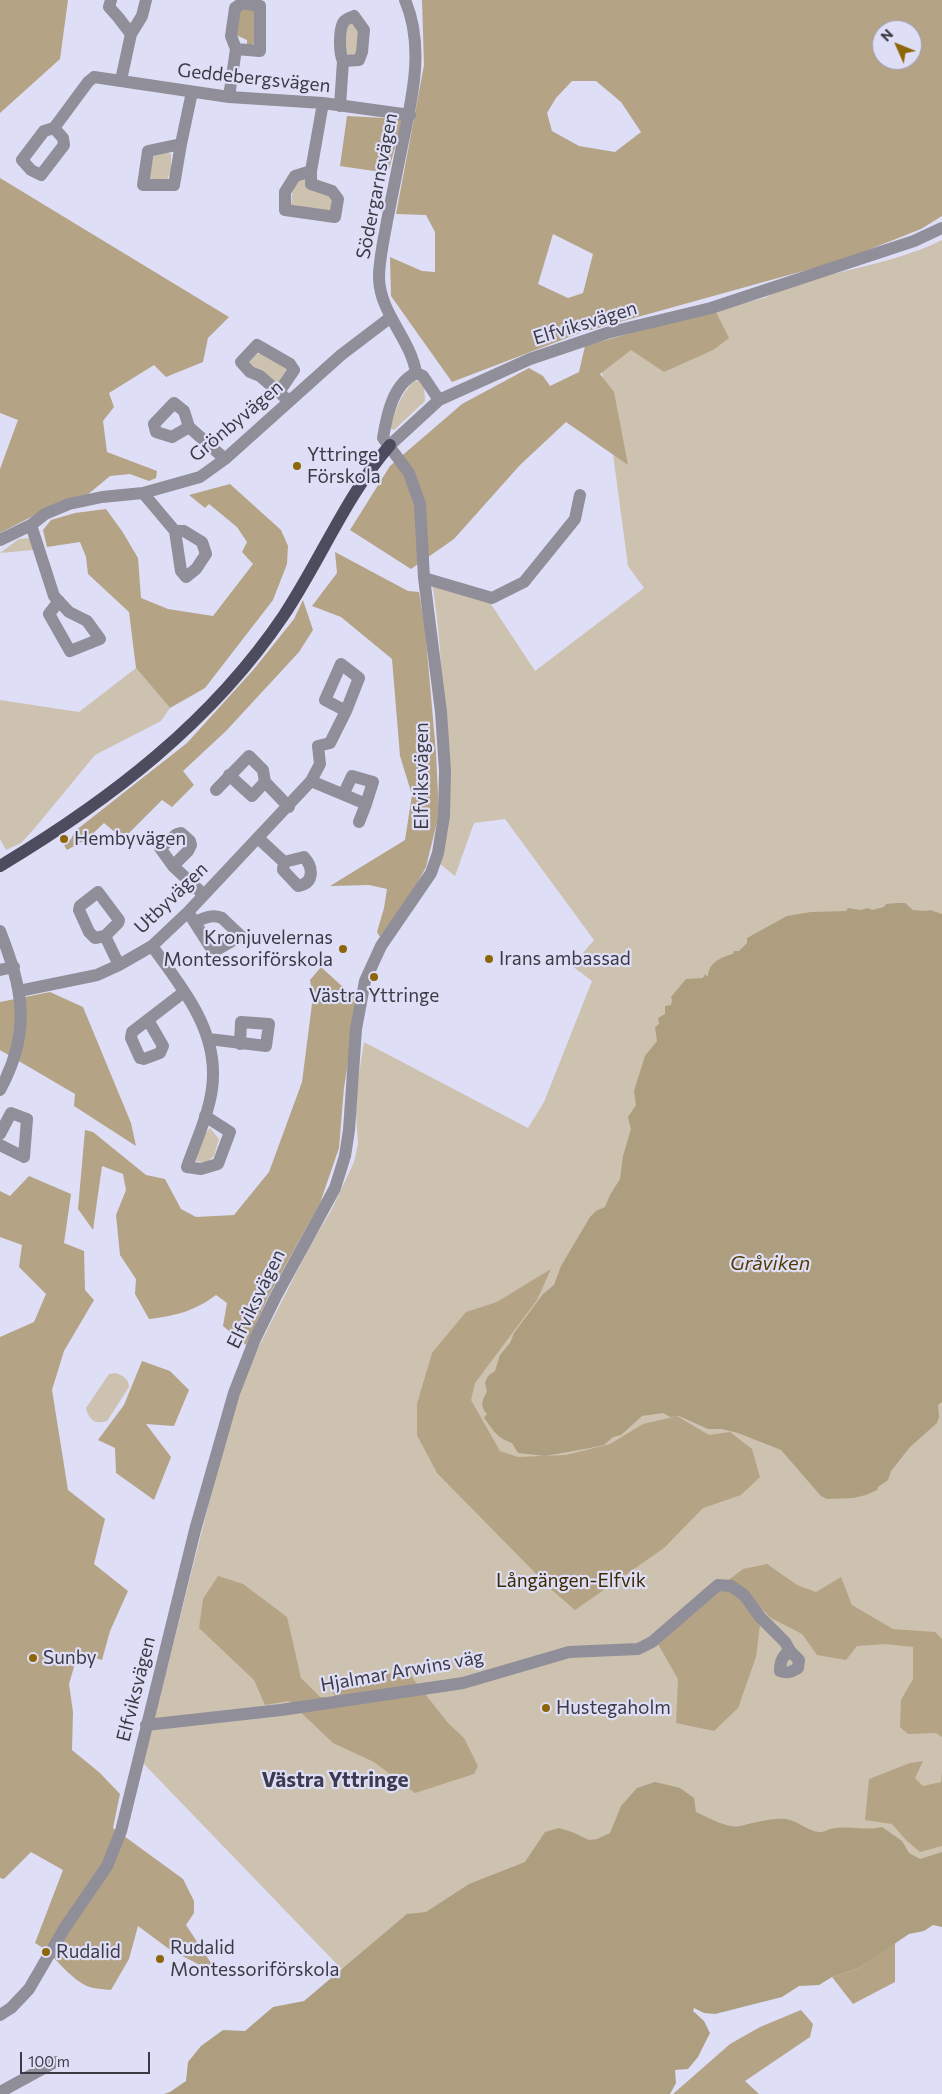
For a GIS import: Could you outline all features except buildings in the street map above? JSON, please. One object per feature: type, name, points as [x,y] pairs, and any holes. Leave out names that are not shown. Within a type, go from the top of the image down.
[{"type":"main road","points":[[0,866],[75,819],[128,780],[180,736],[228,687],[249,663],[284,614],[303,585],[359,484],[390,445]]},
{"type":"street","points":[[111,0],[109,7],[118,16],[130,34]]},
{"type":"street","points":[[121,80],[130,34],[142,16],[146,0]]},
{"type":"street","name":"Södergarnsvägen","points":[[405,0],[413,21],[415,40],[410,115],[400,153],[380,262],[380,291],[414,361],[416,373],[423,376],[439,400]]},
{"type":"street","points":[[229,97],[236,49]]},
{"type":"street","points":[[340,106],[343,61]]},
{"type":"street","name":"Geddebergsvägen","points":[[54,128],[88,82],[94,77],[229,97],[322,103],[410,115]]},
{"type":"street","points":[[181,144],[192,92]]},
{"type":"street","points":[[311,171],[295,176],[285,192],[285,210],[335,217],[338,199],[332,191],[311,184],[311,171],[322,103]]},
{"type":"street","name":"Elfviksvägen","points":[[0,2014],[11,2008],[29,1989],[64,1929],[107,1866],[120,1831],[195,1530],[234,1393],[255,1339],[276,1296],[335,1188],[345,1156],[349,1130],[356,1029],[365,981],[381,946],[431,873],[438,853],[444,816],[445,771],[441,712],[424,578],[420,504],[409,473],[390,445],[439,400],[530,359],[589,338],[711,308],[914,241],[942,228]]},
{"type":"street","name":"Grönbyvägen","points":[[0,540],[68,504],[102,497],[143,493],[200,477],[225,460],[353,345],[391,317]]},
{"type":"street","points":[[390,445],[384,438],[391,405],[404,381],[416,373]]},
{"type":"street","points":[[279,392],[289,401]]},
{"type":"street","points":[[189,427],[225,460]]},
{"type":"street","points":[[143,493],[174,531]]},
{"type":"street","points":[[424,578],[492,598],[524,582],[575,520],[580,495]]},
{"type":"street","points":[[31,525],[54,596],[58,601]]},
{"type":"street","name":"Utbyvägen","points":[[19,991],[96,975],[119,965],[152,946],[192,917],[204,895],[312,781],[320,764],[318,746],[330,743],[346,711]]},
{"type":"street","points":[[216,790],[249,756],[263,770],[265,782],[288,807]]},
{"type":"street","points":[[229,775],[252,796],[265,782]]},
{"type":"street","points":[[344,793],[352,776],[373,782],[360,822]]},
{"type":"street","points":[[312,781],[366,804]]},
{"type":"street","points":[[258,838],[284,862]]},
{"type":"street","points":[[173,866],[204,895]]},
{"type":"street","points":[[0,931],[14,967],[22,1006],[15,1057],[0,1090]]},
{"type":"street","points":[[105,936],[119,965]]},
{"type":"street","points":[[152,946],[184,992],[209,1039],[213,1077],[205,1116]]},
{"type":"street","points":[[0,970],[14,967]]},
{"type":"street","points":[[148,1020],[184,992]]},
{"type":"street","points":[[209,1039],[240,1044]]},
{"type":"street","points":[[0,1134],[12,1113],[27,1119],[24,1158],[0,1145]]},
{"type":"street","name":"Hjalmar Arwins väg","points":[[146,1725],[281,1710],[464,1683],[569,1652],[638,1649],[652,1642],[718,1585],[731,1586],[744,1595],[760,1617],[785,1642],[790,1651]]},
{"type":"street","points":[[0,2092],[55,2062]]},
{"type":"green space","points":[[0,0],[68,0],[60,59],[0,113]]},
{"type":"green space","points":[[422,0],[942,0],[942,216],[921,229],[843,260],[580,333],[452,382],[391,296],[390,257],[422,271],[435,272],[435,232],[426,215],[396,214],[424,65]],"holes":[[[572,81],[596,81],[621,102],[641,132],[615,152],[579,146],[552,131],[547,113],[556,98]],[[553,234],[593,254],[583,293],[568,298],[538,284]]]},
{"type":"green space","points":[[238,7],[255,10],[255,43],[247,48],[247,40],[236,35]]},
{"type":"green space","points":[[351,23],[359,27],[359,54],[345,55],[347,24]]},
{"type":"green space","points":[[347,116],[403,119],[389,169],[374,171],[340,166]]},
{"type":"green space","points":[[165,152],[171,154],[171,170],[167,180],[156,181],[149,178],[153,157]]},
{"type":"green space","points":[[305,176],[332,196],[331,210],[328,212],[291,205],[293,186]]},
{"type":"green space","points":[[0,178],[229,317],[208,338],[203,362],[166,377],[154,365],[109,393],[114,407],[103,421],[107,452],[157,471],[156,478],[149,481],[130,474],[110,476],[86,496],[37,514],[0,533],[0,469],[18,420],[0,413]]},
{"type":"green space","name":"Långängen-Elfvik","points":[[942,240],[942,1873],[435,2066],[143,1763],[231,1416],[256,1352],[311,1244],[332,1209],[354,1162],[358,1144],[355,1099],[364,1042],[528,1128],[544,1102],[592,981],[572,966],[594,940],[505,819],[474,823],[455,876],[440,864],[443,756],[442,684],[440,649],[431,577],[485,595],[535,671],[644,588],[628,566],[598,342],[764,298],[808,281],[899,257]]},
{"type":"green space","points":[[715,310],[729,338],[713,350],[664,372],[631,350],[600,374],[614,392],[628,465],[566,422],[520,465],[454,539],[411,569],[350,530],[390,466],[462,404],[529,368],[543,376],[550,386],[579,372],[585,346]]},
{"type":"green space","points":[[261,353],[288,366],[280,386],[258,373],[249,362],[257,354]]},
{"type":"green space","points":[[414,381],[420,381],[424,386],[425,401],[394,430],[390,428],[396,408]]},
{"type":"green space","points":[[230,484],[281,530],[288,546],[287,564],[273,600],[205,688],[170,708],[136,668],[129,612],[88,574],[86,557],[80,542],[47,547],[43,530],[51,520],[75,513],[106,509],[138,558],[141,598],[168,609],[213,616],[253,564],[242,552],[247,542],[237,527],[209,504],[205,508],[189,495]]},
{"type":"green space","points":[[30,538],[34,550],[0,553],[19,539]]},
{"type":"green space","points":[[335,552],[408,591],[419,592],[425,628],[436,753],[439,814],[426,867],[410,896],[380,937],[377,932],[387,889],[369,885],[330,886],[405,840],[412,795],[400,756],[392,659],[341,617],[312,606],[337,573]]},
{"type":"green space","points":[[303,600],[313,630],[299,652],[226,731],[183,771],[194,785],[172,807],[162,800],[123,839],[104,823],[87,839],[67,850],[64,845],[71,839],[75,831],[187,743],[254,669],[294,619]]},
{"type":"green space","points":[[136,668],[170,708],[161,721],[95,755],[21,843],[6,850],[0,839],[0,700],[79,712]]},
{"type":"green space","points":[[321,967],[358,998],[344,1088],[339,1148],[320,1203],[269,1295],[246,1345],[223,1326],[227,1303],[216,1295],[208,1301],[184,1312],[149,1319],[135,1294],[136,1279],[120,1255],[116,1215],[126,1190],[123,1174],[102,1166],[93,1230],[78,1209],[85,1130],[93,1132],[146,1175],[165,1179],[181,1209],[196,1217],[234,1215],[269,1172],[302,1082],[313,996],[310,980]]},
{"type":"green space","points":[[50,992],[83,1007],[131,1123],[136,1146],[74,1106],[75,1094],[0,1050],[0,1002]]},
{"type":"green space","points":[[210,1128],[219,1139],[214,1156],[206,1163],[196,1161],[202,1137]]},
{"type":"green space","points":[[29,1176],[71,1194],[64,1243],[84,1251],[85,1290],[94,1300],[64,1351],[52,1390],[68,1490],[105,1519],[94,1564],[128,1591],[110,1631],[102,1660],[78,1653],[69,1684],[73,1712],[72,1750],[100,1773],[120,1794],[113,1828],[183,1879],[194,1901],[194,1913],[186,1925],[219,1975],[169,1949],[138,1926],[129,1959],[111,1990],[87,1986],[73,1977],[49,1953],[35,1943],[63,1870],[31,1852],[4,1879],[0,1878],[0,1337],[34,1322],[46,1294],[19,1267],[22,1245],[0,1237],[0,1191],[10,1196]]},
{"type":"green space","points":[[551,1269],[537,1300],[475,1383],[471,1400],[500,1451],[518,1457],[566,1455],[610,1444],[643,1424],[677,1416],[709,1435],[730,1432],[752,1449],[760,1477],[741,1495],[703,1508],[664,1548],[575,1610],[553,1591],[437,1473],[417,1435],[417,1404],[432,1353],[466,1312],[497,1302]]},
{"type":"green space","points":[[142,1361],[170,1371],[189,1390],[174,1426],[146,1424],[171,1457],[154,1500],[116,1473],[115,1448],[98,1440],[124,1405]]},
{"type":"green space","points":[[115,1373],[125,1378],[129,1387],[107,1421],[96,1422],[89,1416],[86,1408],[109,1374]]},
{"type":"green space","points":[[767,1564],[797,1585],[816,1592],[841,1577],[852,1605],[893,1629],[935,1632],[942,1639],[942,1737],[936,1733],[908,1734],[900,1727],[901,1700],[913,1679],[913,1647],[885,1644],[857,1646],[846,1660],[817,1655],[802,1634],[771,1618],[762,1609],[756,1657],[738,1708],[714,1731],[676,1723],[678,1679],[658,1644],[709,1595],[743,1569]]},
{"type":"green space","points":[[218,1576],[243,1584],[287,1617],[301,1678],[320,1697],[336,1698],[327,1684],[407,1671],[448,1723],[464,1738],[478,1766],[474,1774],[415,1793],[374,1762],[333,1743],[289,1701],[265,1705],[254,1680],[199,1628],[203,1599]]},
{"type":"green space","points":[[923,1761],[915,1778],[923,1786],[941,1782],[942,1771],[942,1846],[920,1852],[892,1824],[865,1820],[869,1779],[910,1763]]},
{"type":"green space","points":[[895,1943],[895,1982],[853,2004],[832,1977],[859,1968]]},
{"type":"green space","points":[[801,2010],[813,2024],[810,2037],[745,2081],[759,2094],[673,2094],[730,2044],[760,2027]]},
{"type":"water","name":"Gråviken","points":[[905,903],[913,910],[930,910],[942,914],[942,1402],[938,1405],[939,1417],[937,1423],[910,1447],[891,1471],[888,1480],[878,1487],[877,1490],[853,1498],[827,1499],[821,1496],[781,1450],[738,1433],[722,1429],[708,1429],[679,1416],[670,1417],[663,1413],[642,1416],[621,1435],[613,1437],[604,1445],[545,1456],[518,1453],[512,1443],[499,1436],[484,1418],[487,1414],[482,1405],[487,1391],[485,1383],[488,1376],[495,1371],[500,1355],[510,1343],[514,1333],[543,1294],[554,1285],[561,1266],[590,1217],[596,1211],[605,1207],[620,1179],[623,1156],[631,1129],[628,1117],[636,1105],[634,1091],[645,1056],[657,1041],[655,1027],[659,1024],[658,1018],[665,1014],[665,1006],[671,1005],[671,997],[686,979],[703,978],[705,974],[708,977],[710,968],[716,961],[733,954],[734,951],[739,951],[747,943],[747,938],[787,916],[811,912],[846,911],[848,908],[860,910],[868,908],[872,910],[884,907],[886,904]]},
{"type":"water","points":[[655,1782],[680,1788],[694,1798],[696,1812],[729,1826],[785,1819],[818,1832],[836,1828],[870,1829],[882,1827],[902,1841],[909,1853],[920,1859],[942,1852],[942,1927],[933,1925],[924,1931],[909,1934],[859,1968],[832,1977],[819,1985],[799,1986],[782,1997],[715,2014],[704,2013],[694,2008],[693,2011],[704,2021],[710,2033],[698,2057],[688,2069],[675,2070],[676,2083],[670,2094],[164,2094],[186,2081],[188,2062],[201,2046],[223,2030],[245,2031],[273,2007],[304,2001],[407,1914],[426,1912],[469,1884],[525,1862],[545,1832],[559,1828],[589,1840],[597,1839],[610,1833],[621,1806],[637,1788]]},
{"type":"place","name":"Yttringe Förskola","points":[[297,466]]},
{"type":"place","name":"Hembyvägen","points":[[64,839]]},
{"type":"place","name":"Kronjuvelernas Montessoriförskola","points":[[343,949]]},
{"type":"place","name":"Irans ambassad","points":[[489,959]]},
{"type":"place","name":"Västra Yttringe","points":[[374,977]]},
{"type":"place","name":"Sunby","points":[[33,1658]]},
{"type":"place","name":"Hustegaholm","points":[[546,1708]]},
{"type":"place","name":"Rudalid","points":[[46,1952]]},
{"type":"place","name":"Rudalid Montessoriförskola","points":[[160,1959]]},
{"type":"district","name":"Västra Yttringe","points":[[335,1780]]}]
